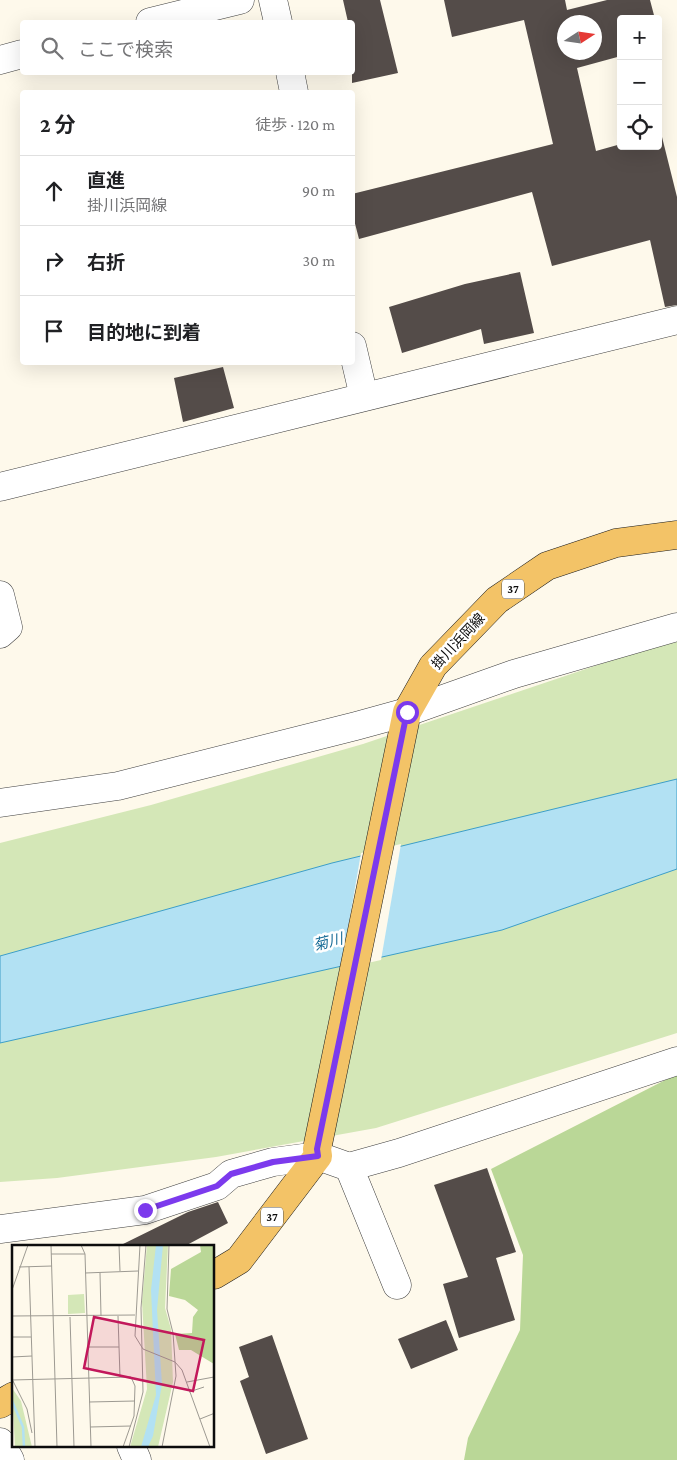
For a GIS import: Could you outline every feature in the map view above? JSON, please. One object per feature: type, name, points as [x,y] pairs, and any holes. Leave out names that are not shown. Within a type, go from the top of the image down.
[{"type":"main road","name":"掛川浜岡線","points":[[215,1274],[239,1260],[318,1153],[406,718],[433,666],[497,600],[547,566],[616,543],[677,535]]},
{"type":"main road","points":[[0,1404],[12,1397]]},
{"type":"street","points":[[158,20],[240,0]]},
{"type":"street","points":[[273,0],[278,20]]},
{"type":"street","points":[[0,60],[20,55]]},
{"type":"street","points":[[291,75],[294,90]]},
{"type":"street","points":[[0,487],[677,320]]},
{"type":"street","points":[[355,359],[364,397]]},
{"type":"street","points":[[0,595],[8,627],[0,634]]},
{"type":"street","points":[[0,803],[118,786],[406,718],[514,674],[677,626]]},
{"type":"street","points":[[0,1229],[145,1210],[217,1186],[231,1174],[273,1162],[318,1153],[349,1167],[399,1153],[677,1061]]},
{"type":"street","points":[[349,1167],[397,1285]]},
{"type":"street","points":[[0,1442],[10,1460]]},
{"type":"street","points":[[132,1448],[137,1460]]},
{"type":"green space","points":[[677,642],[677,1033],[376,1128],[216,1157],[57,1178],[0,1182],[0,843],[151,805],[363,744],[651,647]]},
{"type":"green space","points":[[677,1074],[677,1460],[464,1460],[468,1438],[520,1330],[523,1255],[491,1169]]},
{"type":"water","name":"菊川","points":[[677,779],[677,869],[502,930],[0,1043],[0,956],[332,863]]},
{"type":"pier","points":[[401,844],[381,960],[341,969],[361,853]]},
{"type":"building","points":[[343,0],[380,0],[398,73],[352,83],[352,75],[355,75],[355,20],[348,20]]},
{"type":"building","points":[[444,0],[565,0],[567,10],[607,0],[650,0],[654,15],[617,15],[617,57],[577,68],[596,151],[617,145],[617,150],[662,150],[662,137],[677,197],[677,305],[665,307],[650,240],[552,266],[532,192],[359,239],[355,224],[355,193],[553,144],[524,20],[452,37]]},
{"type":"building","points":[[520,272],[534,333],[484,344],[481,329],[402,353],[389,307],[465,284]]},
{"type":"building","points":[[223,367],[234,408],[183,422],[174,378]]},
{"type":"building","points":[[487,1168],[516,1252],[496,1258],[515,1320],[459,1338],[443,1284],[468,1277],[434,1185]]},
{"type":"building","points":[[218,1202],[228,1223],[187,1245],[121,1245],[188,1212]]},
{"type":"building","points":[[446,1320],[458,1350],[411,1369],[398,1339]]},
{"type":"building","points":[[272,1335],[308,1439],[266,1454],[240,1381],[249,1377],[239,1347]]},
{"type":"route","points":[[145,1210],[217,1186],[231,1174],[273,1162],[318,1156],[317,1149],[407,712]]}]
